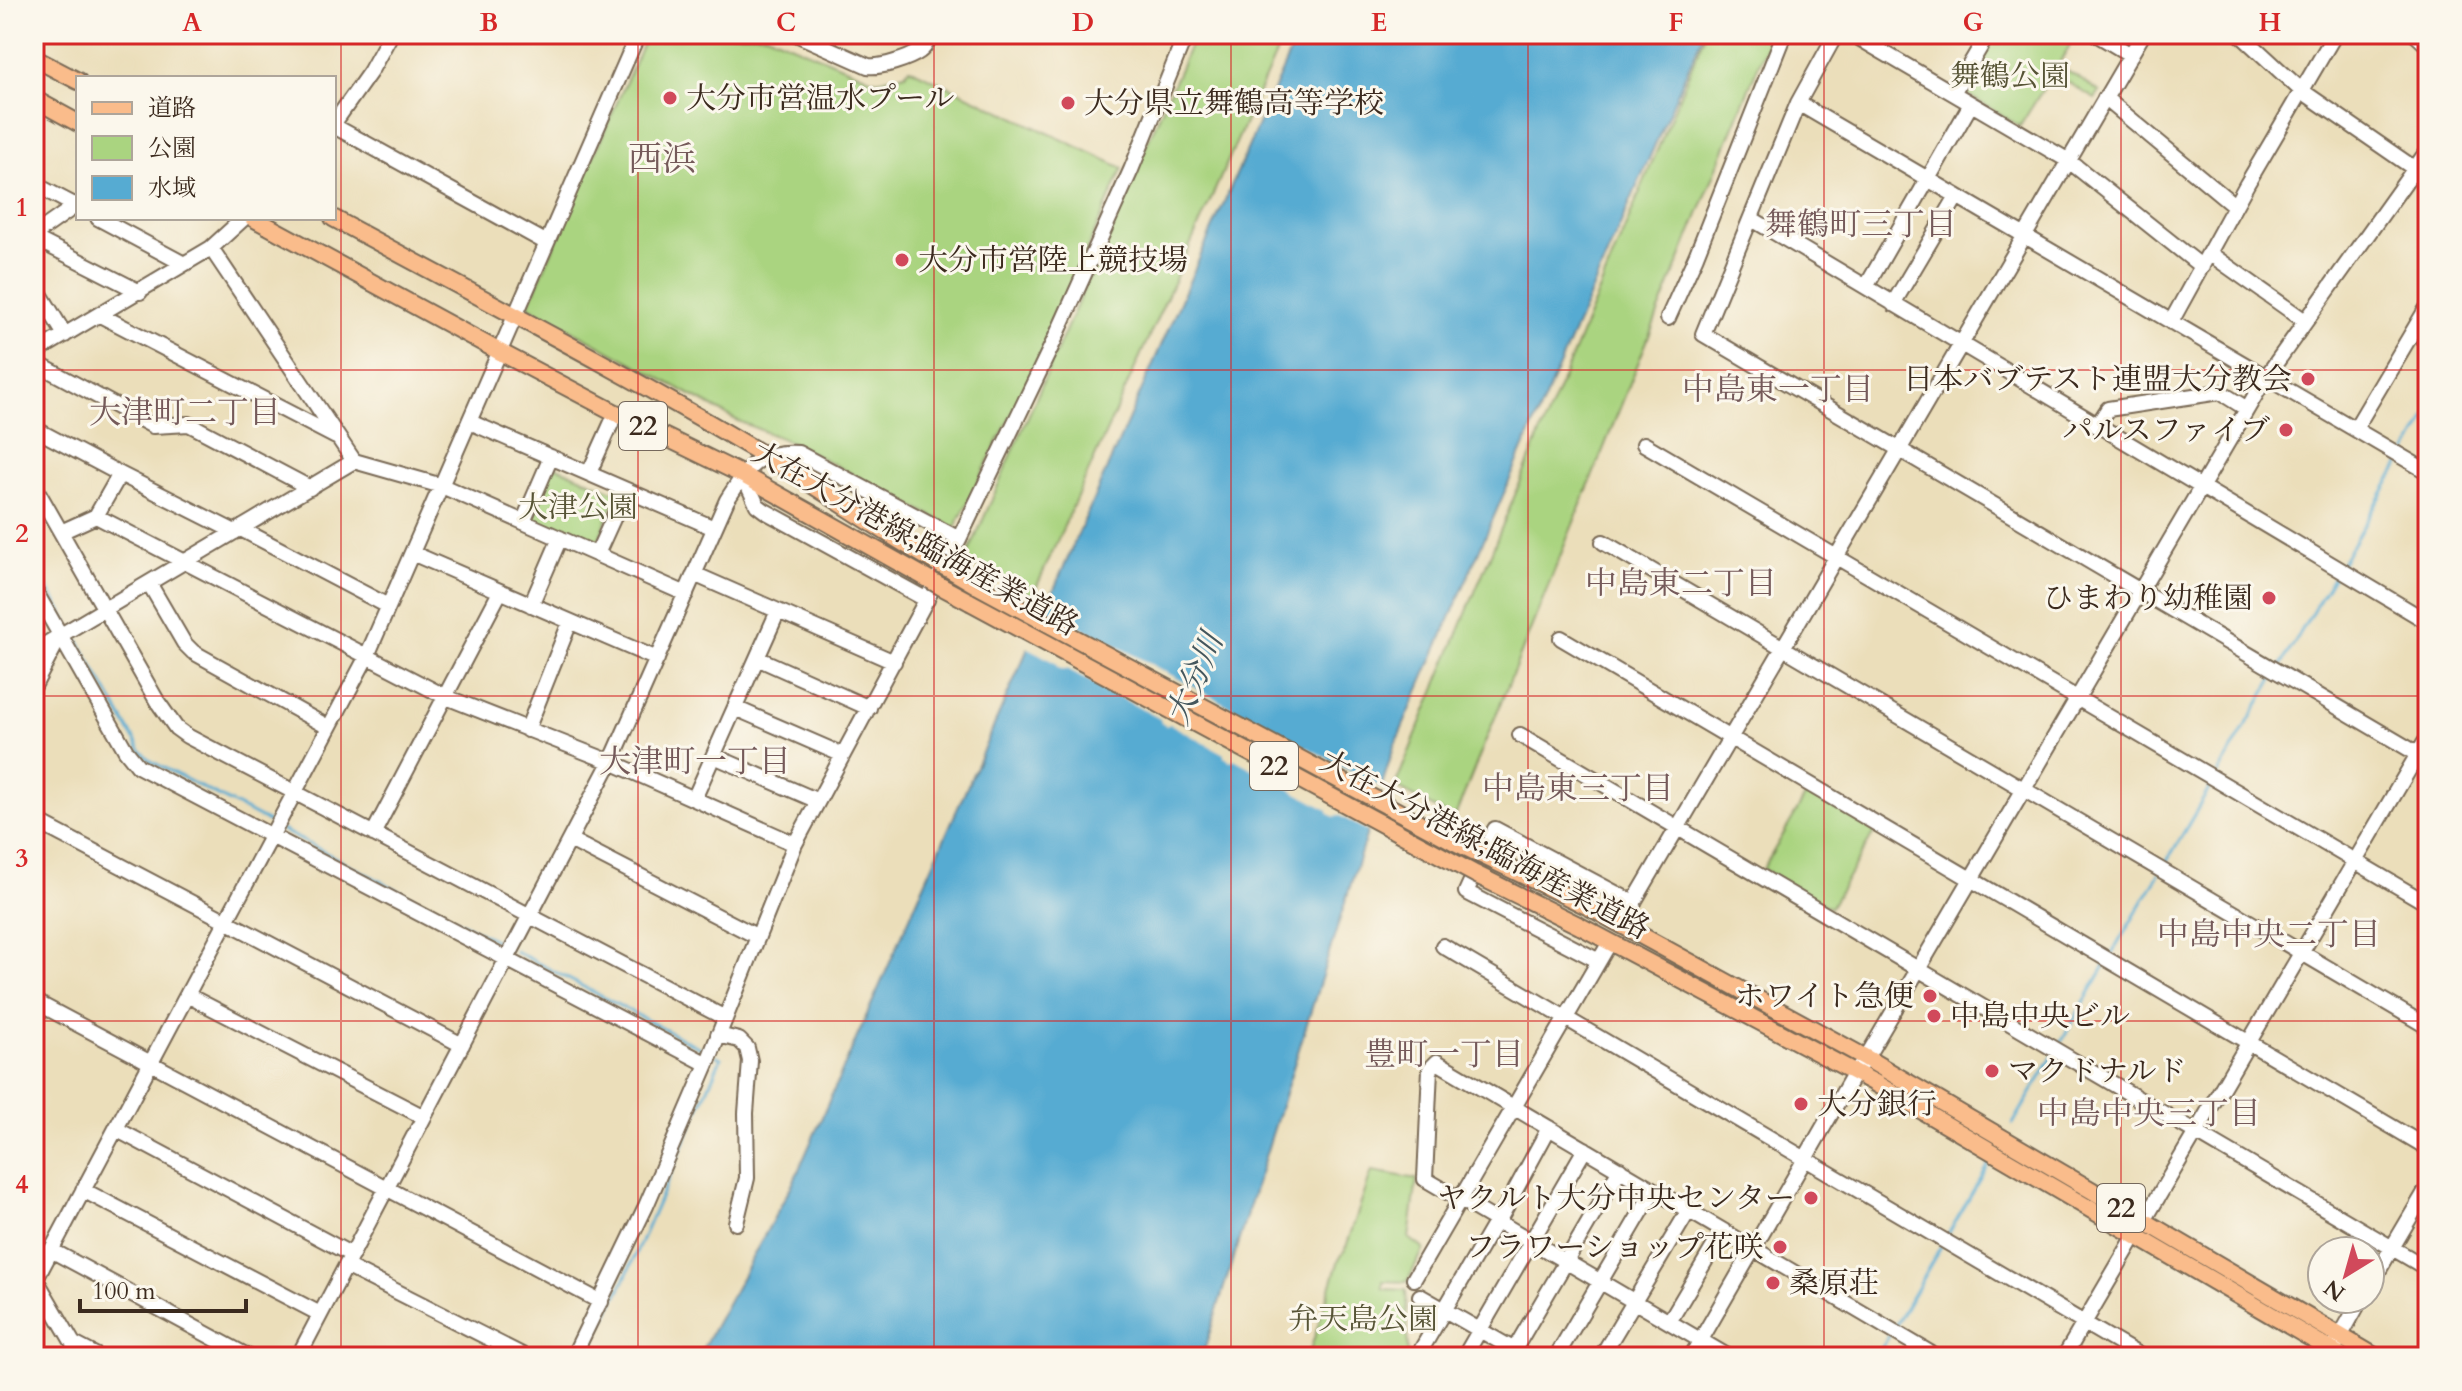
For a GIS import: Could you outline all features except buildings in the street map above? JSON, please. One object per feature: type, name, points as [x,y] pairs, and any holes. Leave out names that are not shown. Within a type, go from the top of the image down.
[{"type":"main road","points":[[34,58],[76,80]]},
{"type":"main road","points":[[34,99],[76,122]]},
{"type":"main road","name":"大在大分港線;臨海産業道路","points":[[257,220],[616,413],[743,475],[970,602],[1475,874],[1580,926],[1855,1072],[2140,1228]]},
{"type":"main road","name":"大在大分港線;臨海産業道路","points":[[336,220],[765,456],[978,586],[1464,847],[1621,924],[1866,1058],[2140,1228],[2338,1345],[2376,1357]]},
{"type":"street","points":[[336,121],[370,72],[391,34]]},
{"type":"street","points":[[99,1357],[77,1350],[35,1278],[366,658],[638,34]]},
{"type":"street","points":[[796,34],[868,66],[877,67],[918,53],[931,34]]},
{"type":"street","points":[[573,1357],[646,1206],[795,844],[959,539],[1054,341],[1131,170],[1186,34]]},
{"type":"street","points":[[1668,318],[1696,256],[1784,34]]},
{"type":"street","points":[[1836,34],[1798,103],[1703,334],[2423,757]]},
{"type":"street","points":[[1852,34],[2069,161],[2202,267]]},
{"type":"street","points":[[1953,93],[1988,34]]},
{"type":"street","points":[[2096,34],[2131,55]]},
{"type":"street","points":[[1621,924],[2143,34]]},
{"type":"street","points":[[2240,34],[2302,91],[2428,178]]},
{"type":"street","points":[[2171,322],[2332,40],[2317,34]]},
{"type":"street","points":[[2415,34],[2428,46]]},
{"type":"street","points":[[2105,98],[2235,206]]},
{"type":"street","points":[[1798,103],[2428,472]]},
{"type":"street","points":[[1866,287],[1971,104]]},
{"type":"street","points":[[336,125],[547,243]]},
{"type":"street","points":[[1691,1357],[1855,1072],[2266,377],[2428,150]]},
{"type":"street","points":[[34,184],[76,205]]},
{"type":"street","points":[[1893,304],[1957,196]]},
{"type":"street","points":[[76,207],[34,236],[140,292]]},
{"type":"street","points":[[1752,219],[2428,622]]},
{"type":"street","points":[[102,220],[184,264]]},
{"type":"street","points":[[34,353],[211,248],[242,220]]},
{"type":"street","points":[[211,248],[354,461],[442,486],[686,594]]},
{"type":"street","points":[[2209,253],[2305,321]]},
{"type":"street","points":[[34,284],[65,335]]},
{"type":"street","points":[[2355,429],[2428,306]]},
{"type":"street","points":[[100,315],[340,439]]},
{"type":"street","points":[[34,362],[153,426],[189,424],[310,488]]},
{"type":"street","points":[[2097,426],[2108,409],[2220,392],[2247,409]]},
{"type":"street","points":[[589,473],[616,413]]},
{"type":"street","points":[[470,422],[714,528]]},
{"type":"street","points":[[34,432],[37,430],[388,606]]},
{"type":"street","points":[[1644,444],[2428,904]]},
{"type":"street","points":[[298,1357],[611,762],[714,528],[743,475],[753,463],[765,456],[782,452],[798,453],[959,539]]},
{"type":"street","points":[[523,522],[551,457]]},
{"type":"street","points":[[34,651],[354,461]]},
{"type":"street","points":[[61,532],[96,516],[120,474]]},
{"type":"street","points":[[743,475],[757,505],[765,511],[927,600]]},
{"type":"street","points":[[34,485],[157,701],[176,728],[725,1018]]},
{"type":"street","points":[[597,554],[626,490]]},
{"type":"street","points":[[96,516],[446,697],[611,762],[795,844]]},
{"type":"street","points":[[531,605],[560,538]]},
{"type":"street","points":[[1603,542],[2428,1027]]},
{"type":"street","points":[[412,553],[657,659]]},
{"type":"street","points":[[694,574],[894,662]]},
{"type":"street","points":[[149,583],[184,643],[193,652],[328,727]]},
{"type":"street","points":[[34,589],[68,632],[126,751],[138,766],[274,830],[510,953],[711,1052],[739,1040],[747,1048],[750,1061],[746,1113],[747,1178],[736,1223]]},
{"type":"street","points":[[373,834],[500,592]]},
{"type":"street","points":[[694,799],[778,611]]},
{"type":"street","points":[[527,730],[570,622]]},
{"type":"street","points":[[34,686],[68,632]]},
{"type":"street","points":[[1561,638],[2428,1148]]},
{"type":"street","points":[[757,658],[869,708]]},
{"type":"street","points":[[735,708],[843,755]]},
{"type":"street","points":[[1520,735],[2428,1269]]},
{"type":"street","points":[[2064,1357],[2355,861],[2423,757],[2428,737]]},
{"type":"street","points":[[714,756],[818,801]]},
{"type":"street","points":[[34,820],[462,1045]]},
{"type":"street","points":[[1599,961],[1466,892],[1495,829],[1634,903]]},
{"type":"street","points":[[570,840],[758,937]]},
{"type":"street","points":[[1414,1279],[1610,942]]},
{"type":"street","points":[[1443,946],[2142,1357]]},
{"type":"street","points":[[187,995],[424,1117]]},
{"type":"street","points":[[34,1001],[601,1302]]},
{"type":"street","points":[[1729,1357],[1425,1179],[1430,1069],[1437,1062],[1937,1357]]},
{"type":"street","points":[[1417,1357],[1498,1222],[1549,1128]]},
{"type":"street","points":[[116,1129],[526,1357]]},
{"type":"street","points":[[1464,1357],[1585,1149]]},
{"type":"street","points":[[1420,1296],[1480,1329],[1517,1355],[1620,1169]]},
{"type":"street","points":[[2386,1258],[2428,1187]]},
{"type":"street","points":[[83,1190],[320,1314]]},
{"type":"street","points":[[1556,1357],[1654,1190]]},
{"type":"street","points":[[1601,1357],[1689,1210]]},
{"type":"street","points":[[1669,1322],[1723,1231]]},
{"type":"street","points":[[51,1250],[249,1357]]},
{"type":"street","points":[[2338,1345],[2353,1315]]},
{"type":"green space","points":[[647,34],[766,34],[877,80],[905,74],[909,68],[1123,168],[1037,363],[955,528],[793,443],[738,421],[528,306]]},
{"type":"green space","points":[[1195,34],[1285,34],[1033,595],[965,561]]},
{"type":"green space","points":[[1705,34],[1771,34],[1454,819],[1395,786]]},
{"type":"green space","name":"舞鶴公園","points":[[1994,34],[2077,34],[2058,65],[2100,92],[2095,99],[2053,73],[2020,126],[1963,92]]},
{"type":"green space","name":"大津公園","points":[[552,465],[618,493],[596,546],[591,547],[529,517]]},
{"type":"green space","points":[[1808,792],[1875,831],[1830,908],[1763,869]]},
{"type":"green space","name":"弁天島公園","points":[[1372,1171],[1417,1179],[1409,1238],[1424,1249],[1407,1282],[1383,1281],[1383,1289],[1406,1290],[1408,1357],[1308,1357],[1339,1260]]},
{"type":"water","name":"大分川","points":[[1298,34],[1703,34],[1394,747],[1202,1357],[698,1357],[793,1183]]},
{"type":"pier","points":[[1042,606],[1385,789],[1371,833],[1338,815],[1334,817],[1328,810],[1234,759],[1231,761],[1170,724],[1166,726],[1160,719],[1067,669],[1057,667],[1057,664],[1025,646]]},
{"type":"waterway","points":[[2406,454],[2428,415]]},
{"type":"waterway","points":[[2341,564],[2402,460]]},
{"type":"waterway","points":[[34,564],[68,623]]},
{"type":"waterway","points":[[2280,667],[2335,574]]},
{"type":"waterway","points":[[74,633],[141,751],[151,761],[274,825]]},
{"type":"waterway","points":[[2218,774],[2274,677]]},
{"type":"waterway","points":[[2163,868],[2212,784]]},
{"type":"waterway","points":[[280,829],[508,947]]},
{"type":"waterway","points":[[2110,957],[2159,874]]},
{"type":"waterway","points":[[515,951],[706,1051]]},
{"type":"waterway","points":[[2058,1047],[2106,964]]},
{"type":"waterway","points":[[2013,1124],[2054,1054]]},
{"type":"waterway","points":[[585,1357],[623,1283],[721,1058],[717,1056]]},
{"type":"waterway","points":[[1947,1236],[1990,1163]]},
{"type":"waterway","points":[[1895,1326],[1941,1246]]},
{"type":"waterway","points":[[1876,1357],[1889,1336]]},
{"type":"place","name":"大分市営温水プール","points":[[670,98]]},
{"type":"place","name":"大分県立舞鶴高等学校","points":[[1068,103]]},
{"type":"place","name":"大分市営陸上競技場","points":[[902,260]]},
{"type":"place","name":"日本バブテスト連盟大分教会","points":[[2308,379]]},
{"type":"place","name":"パルスファイブ","points":[[2286,430]]},
{"type":"place","name":"ひまわり幼稚園","points":[[2269,598]]},
{"type":"place","name":"ホワイト急便","points":[[1930,996]]},
{"type":"place","name":"中島中央ビル","points":[[1934,1016]]},
{"type":"place","name":"マクドナルド","points":[[1992,1071]]},
{"type":"place","name":"大分銀行","points":[[1801,1104]]},
{"type":"place","name":"ヤクルト大分中央センター","points":[[1811,1198]]},
{"type":"place","name":"フラワーショップ花咲","points":[[1780,1247]]},
{"type":"place","name":"桑原荘","points":[[1773,1283]]},
{"type":"district","name":"西浜","points":[[662,159]]},
{"type":"district","name":"舞鶴町三丁目","points":[[1861,225]]},
{"type":"district","name":"中島東一丁目","points":[[1778,390]]},
{"type":"district","name":"大津町二丁目","points":[[185,413]]},
{"type":"district","name":"中島東二丁目","points":[[1681,584]]},
{"type":"district","name":"大津町一丁目","points":[[695,762]]},
{"type":"district","name":"中島東三丁目","points":[[1578,789]]},
{"type":"district","name":"中島中央二丁目","points":[[2269,935]]},
{"type":"district","name":"豊町一丁目","points":[[1444,1055]]},
{"type":"district","name":"中島中央三丁目","points":[[2149,1114]]}]
